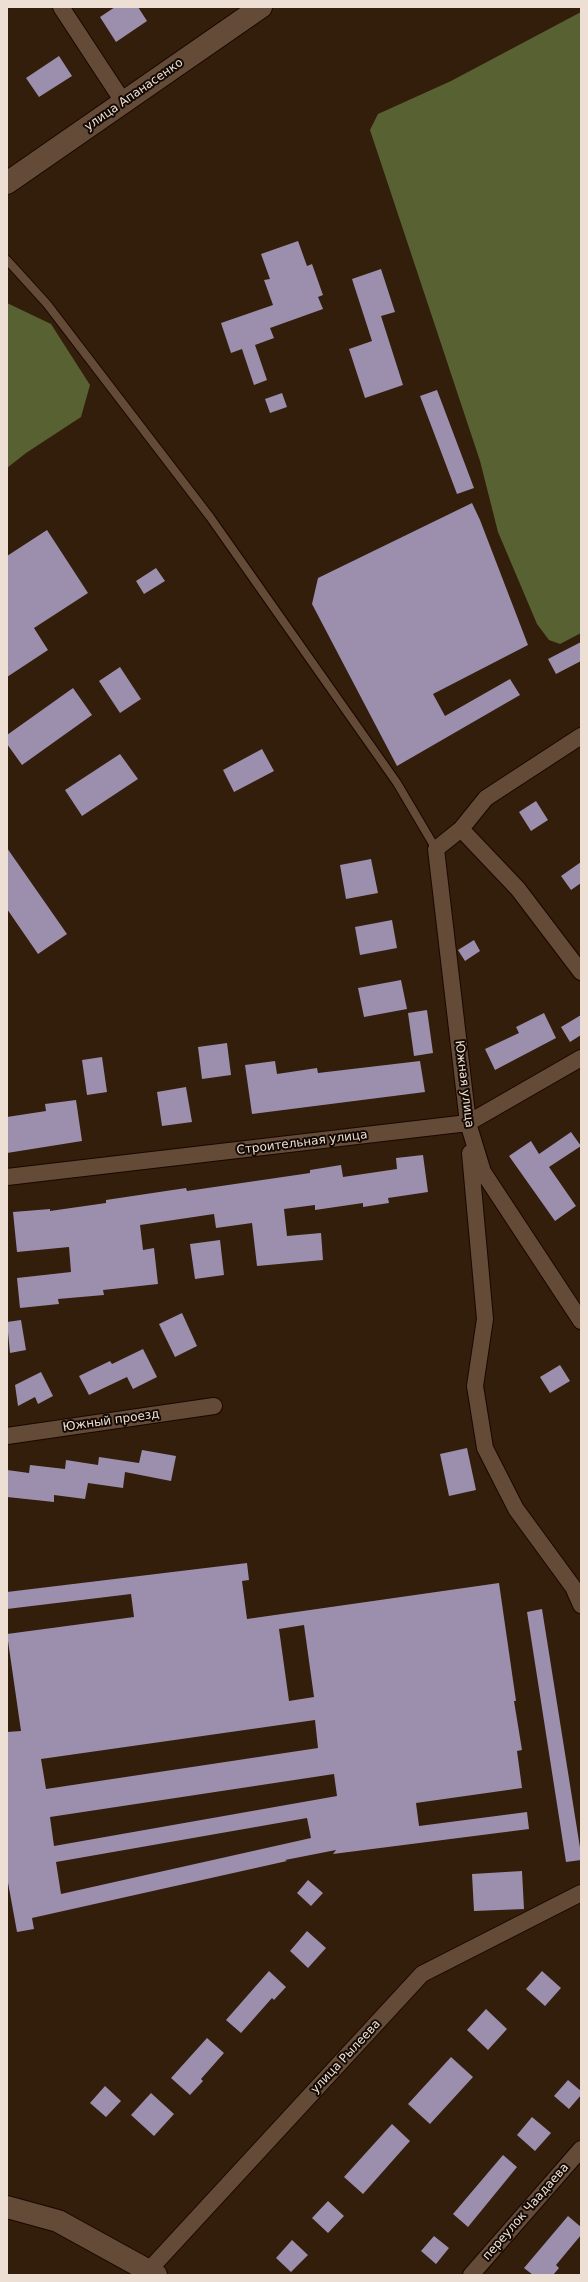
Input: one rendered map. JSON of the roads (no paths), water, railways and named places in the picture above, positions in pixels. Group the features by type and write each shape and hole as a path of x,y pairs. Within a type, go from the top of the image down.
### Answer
{"main road":[{"name":"улица Апанасенко","path":"7,183 261,7"},
{"path":"7,2208 58,2221 152,2272"}],"street":[{"path":"61,7 124,102"},
{"path":"436,849 461,829 486,798 581,736"},
{"path":"461,829 518,889 581,972"},
{"name":"Южная улица","path":"436,849 468,1124 483,1172 581,1321"},
{"name":"Строительная улица","path":"7,1177 468,1124 581,1058"},
{"path":"468,1124 485,1319 475,1386 485,1448 516,1509 572,1587 581,1605"},
{"name":"Южный проезд","path":"7,1436 214,1406"},
{"name":"улица Рылеева","path":"152,2272 422,1974 581,1893"},
{"name":"переулок Чаадаева","path":"471,2275 581,2149"}],"lane":[{"path":"7,260 47,304 210,516 397,783 436,849"}]}
